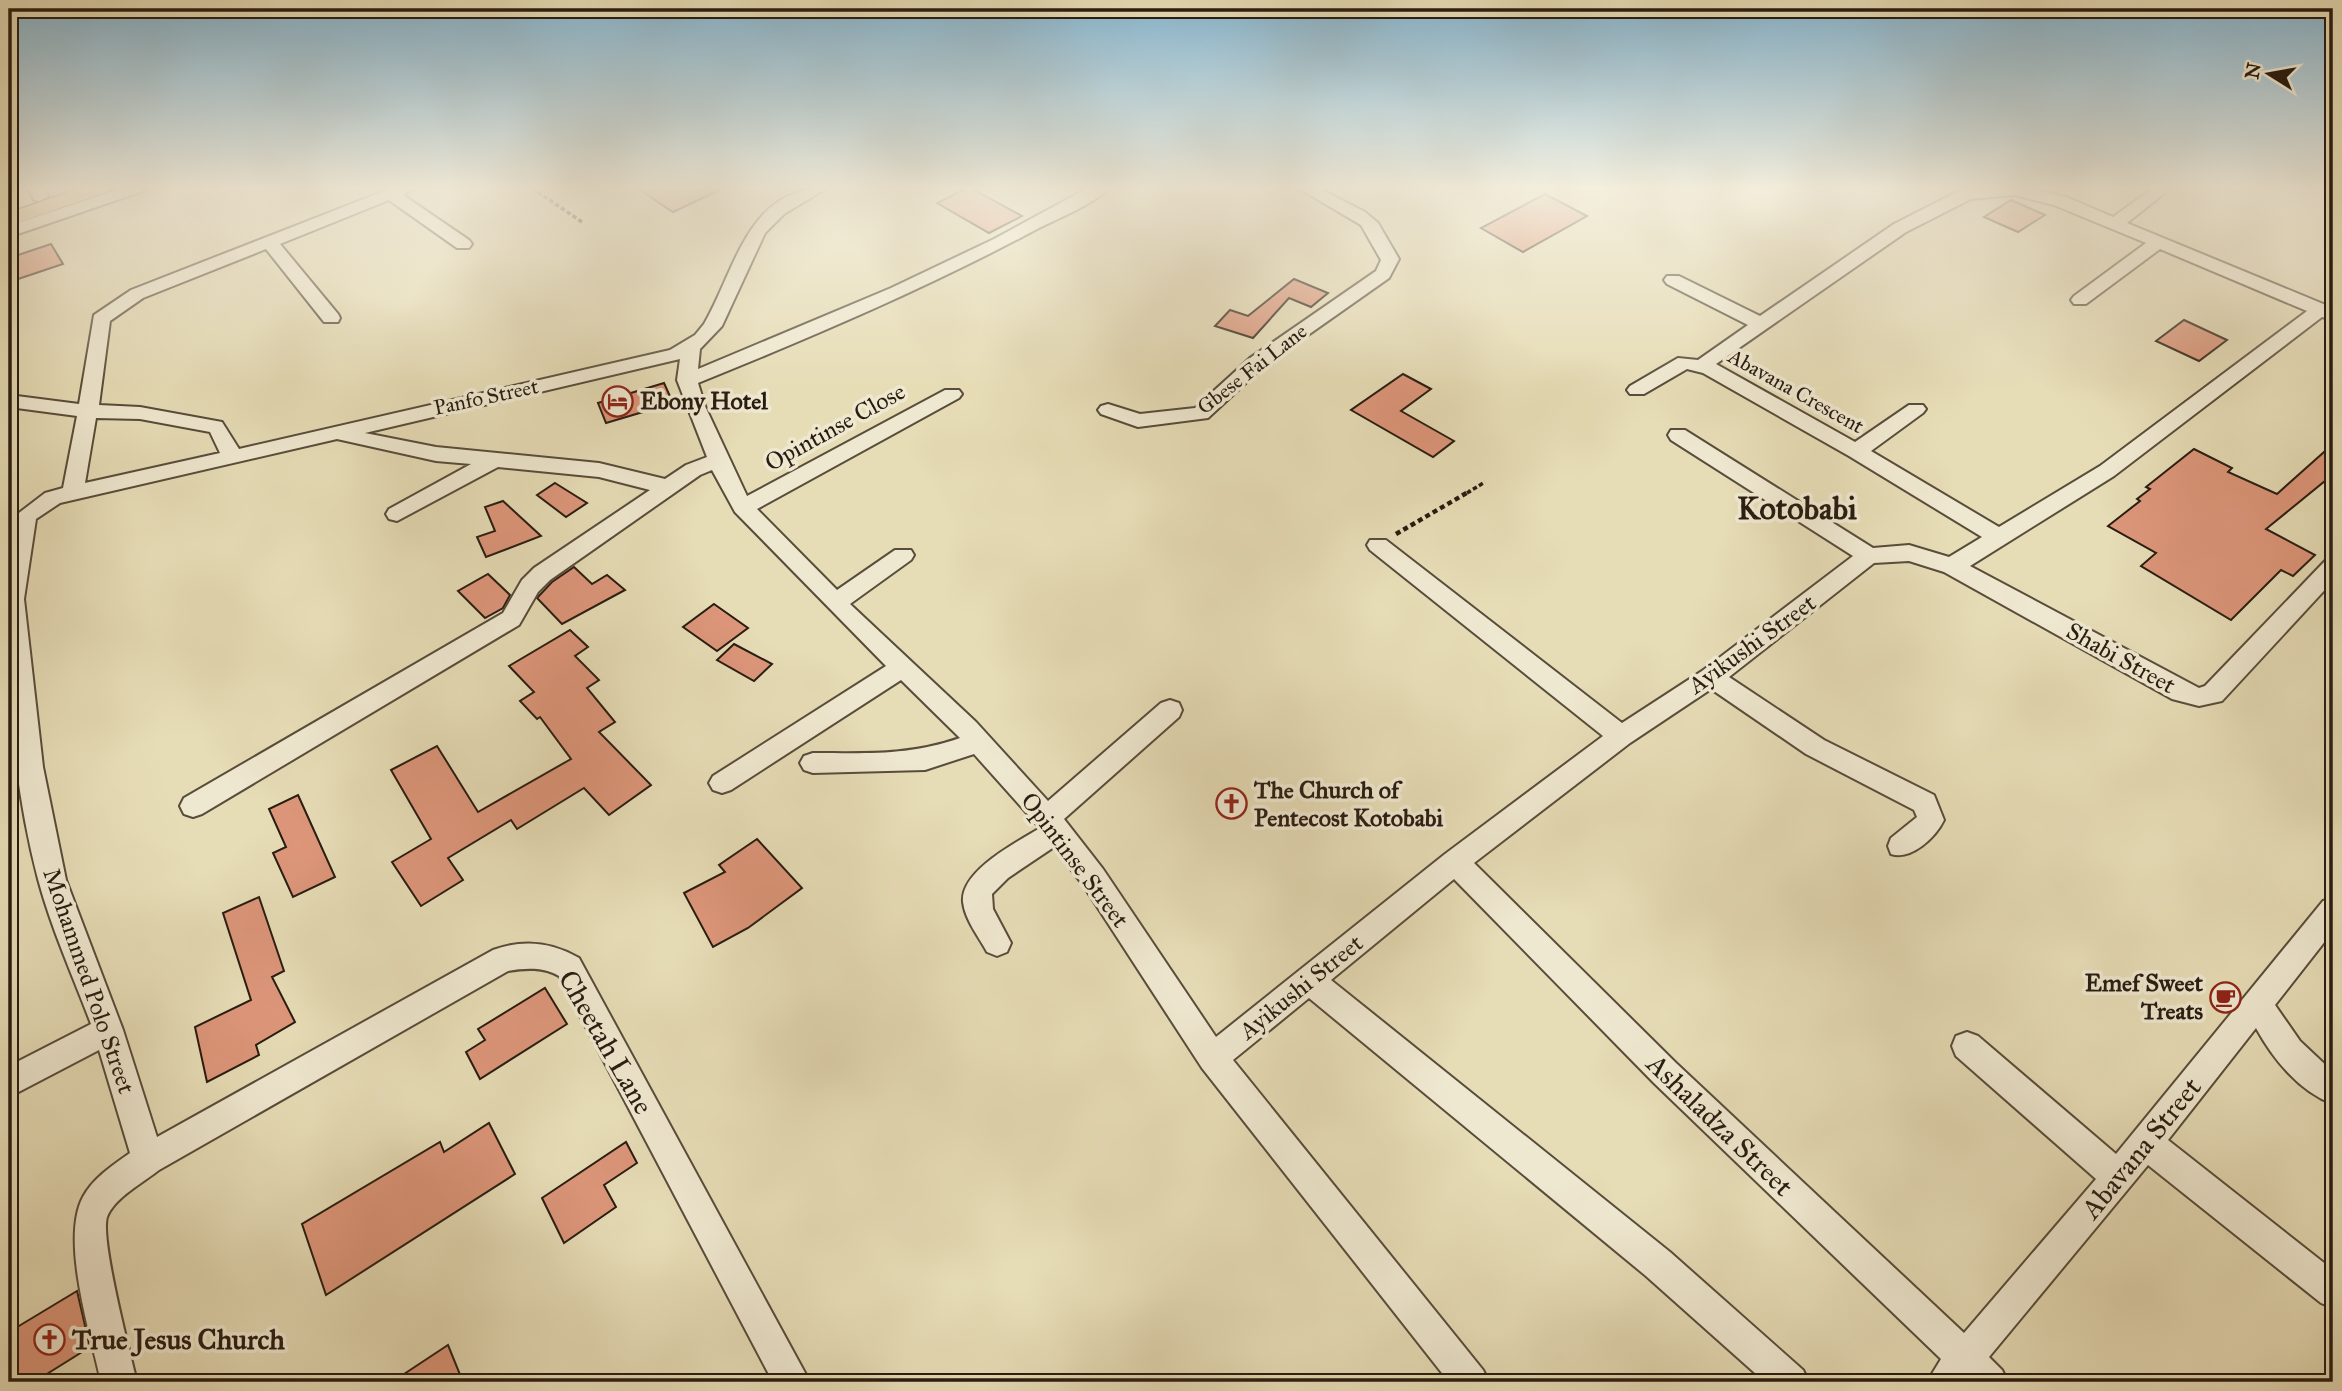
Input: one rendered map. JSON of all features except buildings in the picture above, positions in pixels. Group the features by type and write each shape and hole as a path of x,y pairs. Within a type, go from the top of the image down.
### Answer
{"street":[{"path":"73,493 102,319 113,308 137,294 241,253"},
{"path":"278,253 331,318"},
{"path":"691,349 725,305 746,253"},
{"path":"687,380 807,332 980,253"},
{"name":"Gbese Fai Lane","path":"1108,410 1138,421 1200,414 1257,362 1366,283 1383,274 1390,260 1383,253"},
{"name":"Abavana Crescent","path":"1863,253 1706,362 1710,369 1856,451 2000,538"},
{"path":"2080,300 2144,253"},
{"name":"Abavana Crescent","path":"2185,253 2327,313"},
{"path":"1673,281 1759,323"},
{"path":"1678,435 1869,556 1909,553 1952,565 2107,471 2327,313"},
{"name":"Opintinse Street","path":"691,349 687,380 718,460 743,507 835,603 978,742 1052,824 1093,877 1213,1058 1465,1380"},
{"name":"Panfo Street","path":"73,493 340,434 407,414 653,361 691,349"},
{"path":"1637,390 1685,362 1710,369"},
{"name":"Opintinse Close","path":"743,507 952,394"},
{"path":"9,401 88,411 140,413 215,427 219,429 233,458"},
{"path":"1856,451 1916,409"},
{"path":"340,434 436,454 599,470 668,487"},
{"path":"193,806 341,722 511,619 530,586 542,574 694,470 718,460"},
{"path":"397,514 493,461"},
{"name":"Mohammed Polo Street","path":"73,493 53,498 17,517 13,599 19,771 52,880 108,1030 148,1159"},
{"path":"1378,545 1621,736"},
{"path":"835,603 903,555"},
{"name":"Ayikushi Street","path":"1213,1058 1455,862 1621,736 1711,677 1869,556"},
{"name":"Shabi Street","path":"1952,565 2181,692 2199,697 2213,694 2333,567"},
{"path":"722,783 903,667"},
{"path":"1711,677 1815,747 1925,803 1931,820 1902,846"},
{"path":"997,943 979,911 977,895 985,880 1052,824 1170,710"},
{"path":"813,763 926,760 978,742"},
{"name":"Ashaladza Street","path":"1455,862 1955,1371 1990,1382"},
{"name":"Abavana Street","path":"1955,1371 2146,1143 2333,910"},
{"name":"Cheetah Lane","path":"119,1382 93,1250 91,1217 102,1199 148,1159 503,959 540,955 557,959 569,967 792,1382"},
{"path":"1309,980 1658,1264 1791,1382"},
{"path":"2259,1002 2269,1026 2320,1082 2333,1089"},
{"path":"9,1082 108,1030"},
{"path":"1967,1046 2118,1177"},
{"path":"2146,1143 2333,1291"}],"path":[{"path":"1378,545 1485,482"}],"place":[{"name":"Ebony Hotel","path":"617,401"},
{"name":"The Church of Pentecost Kotobabi","path":"1231,804"},
{"name":"Emef Sweet Treats","path":"2226,997"},
{"name":"True Jesus Church","path":"49,1339"}],"district":[{"name":"Kotobabi","path":"1797,508"}]}
